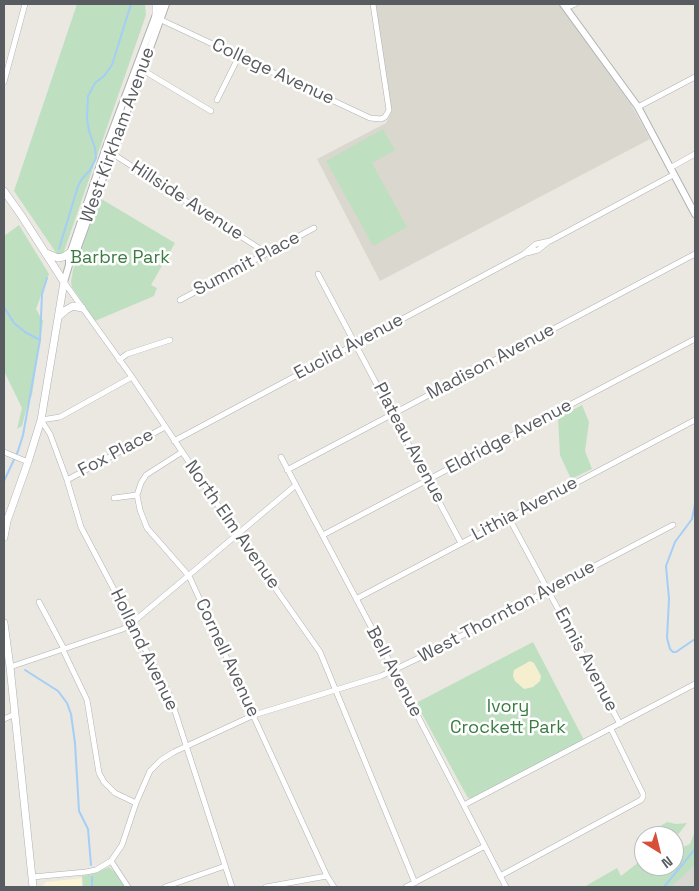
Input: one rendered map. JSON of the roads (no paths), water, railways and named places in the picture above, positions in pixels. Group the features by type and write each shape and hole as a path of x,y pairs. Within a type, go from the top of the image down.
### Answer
{"main road":[{"name":"North Elm Avenue","path":"4,191 64,282"},
{"path":"46,253 58,258 71,252"},
{"path":"4,537 7,521 41,420 64,282"},
{"path":"59,316 70,307 82,308"},
{"path":"4,623 33,887"}],"street":[{"path":"4,82 25,4"},
{"path":"155,4 158,18"},
{"name":"West Kirkham Avenue","path":"158,18 160,4"},
{"name":"West Kirkham Avenue","path":"64,282 71,252 138,68 158,18 166,4"},
{"name":"College Avenue","path":"158,18 370,118 381,119 385,117 389,110 373,4"},
{"path":"574,4 564,6 638,107 695,214"},
{"path":"217,100 239,56"},
{"path":"138,68 211,111"},
{"path":"638,107 695,77"},
{"name":"West Kirkham Avenue","path":"69,265 74,258 108,151"},
{"name":"Hillside Avenue","path":"108,151 268,254"},
{"name":"Euclid Avenue","path":"174,441 524,254 538,250 550,241 672,171 695,154"},
{"name":"Summit Place","path":"180,300 314,228"},
{"name":"Madison Avenue","path":"287,470 695,254"},
{"name":"Plateau Avenue","path":"318,274 461,543"},
{"name":"North Elm Avenue","path":"64,282 132,377 238,535 320,652 415,883"},
{"name":"Eldridge Avenue","path":"323,535 695,338"},
{"path":"119,360 127,354 170,340"},
{"path":"41,420 60,417 132,377"},
{"name":"Holland Avenue","path":"41,420 50,434 81,526 170,696 232,887"},
{"name":"Lithia Avenue","path":"356,599 695,420"},
{"name":"Fox Place","path":"67,480 165,427"},
{"path":"4,450 28,462"},
{"path":"114,498 137,494 146,475 182,452"},
{"name":"Bell Avenue","path":"281,457 506,887"},
{"path":"10,667 123,628 132,623 296,485"},
{"name":"Cornell Avenue","path":"137,494 140,510 147,528 189,576 327,876 334,887"},
{"name":"Ennis Avenue","path":"509,518 620,724"},
{"name":"West Thornton Avenue","path":"111,862 122,845 136,803 150,771 161,760 187,745 254,715 364,682 394,670 673,525"},
{"path":"39,602 64,649 86,700 99,773 110,789 122,798 136,803"},
{"path":"464,806 695,684"},
{"path":"4,719 15,714"},
{"name":"Ennis Avenue","path":"500,876 641,800 644,794 611,729"},
{"path":"406,887 485,846"},
{"path":"32,877 86,872 111,862 128,887"},
{"path":"165,887 225,866"},
{"path":"266,887 327,876"}],"waterway":[{"path":"59,249 78,186 96,158 87,119 88,96 95,83 104,76 112,65 131,4"},
{"path":"4,481 23,435 40,340 42,294 47,278"},
{"path":"4,307 14,323 25,332 40,340"},
{"path":"695,504 692,519 675,542 666,566 669,599 667,638 670,649 676,652 695,639"},
{"path":"25,670 58,691 67,703 71,714 75,743 79,811 88,829 91,865"},
{"path":"664,887 695,849"},
{"path":"92,877 92,887"}],"park label":[{"name":"Barbre Park","path":"120,258"},
{"name":"Ivory Crockett Park","path":"508,718"}]}
